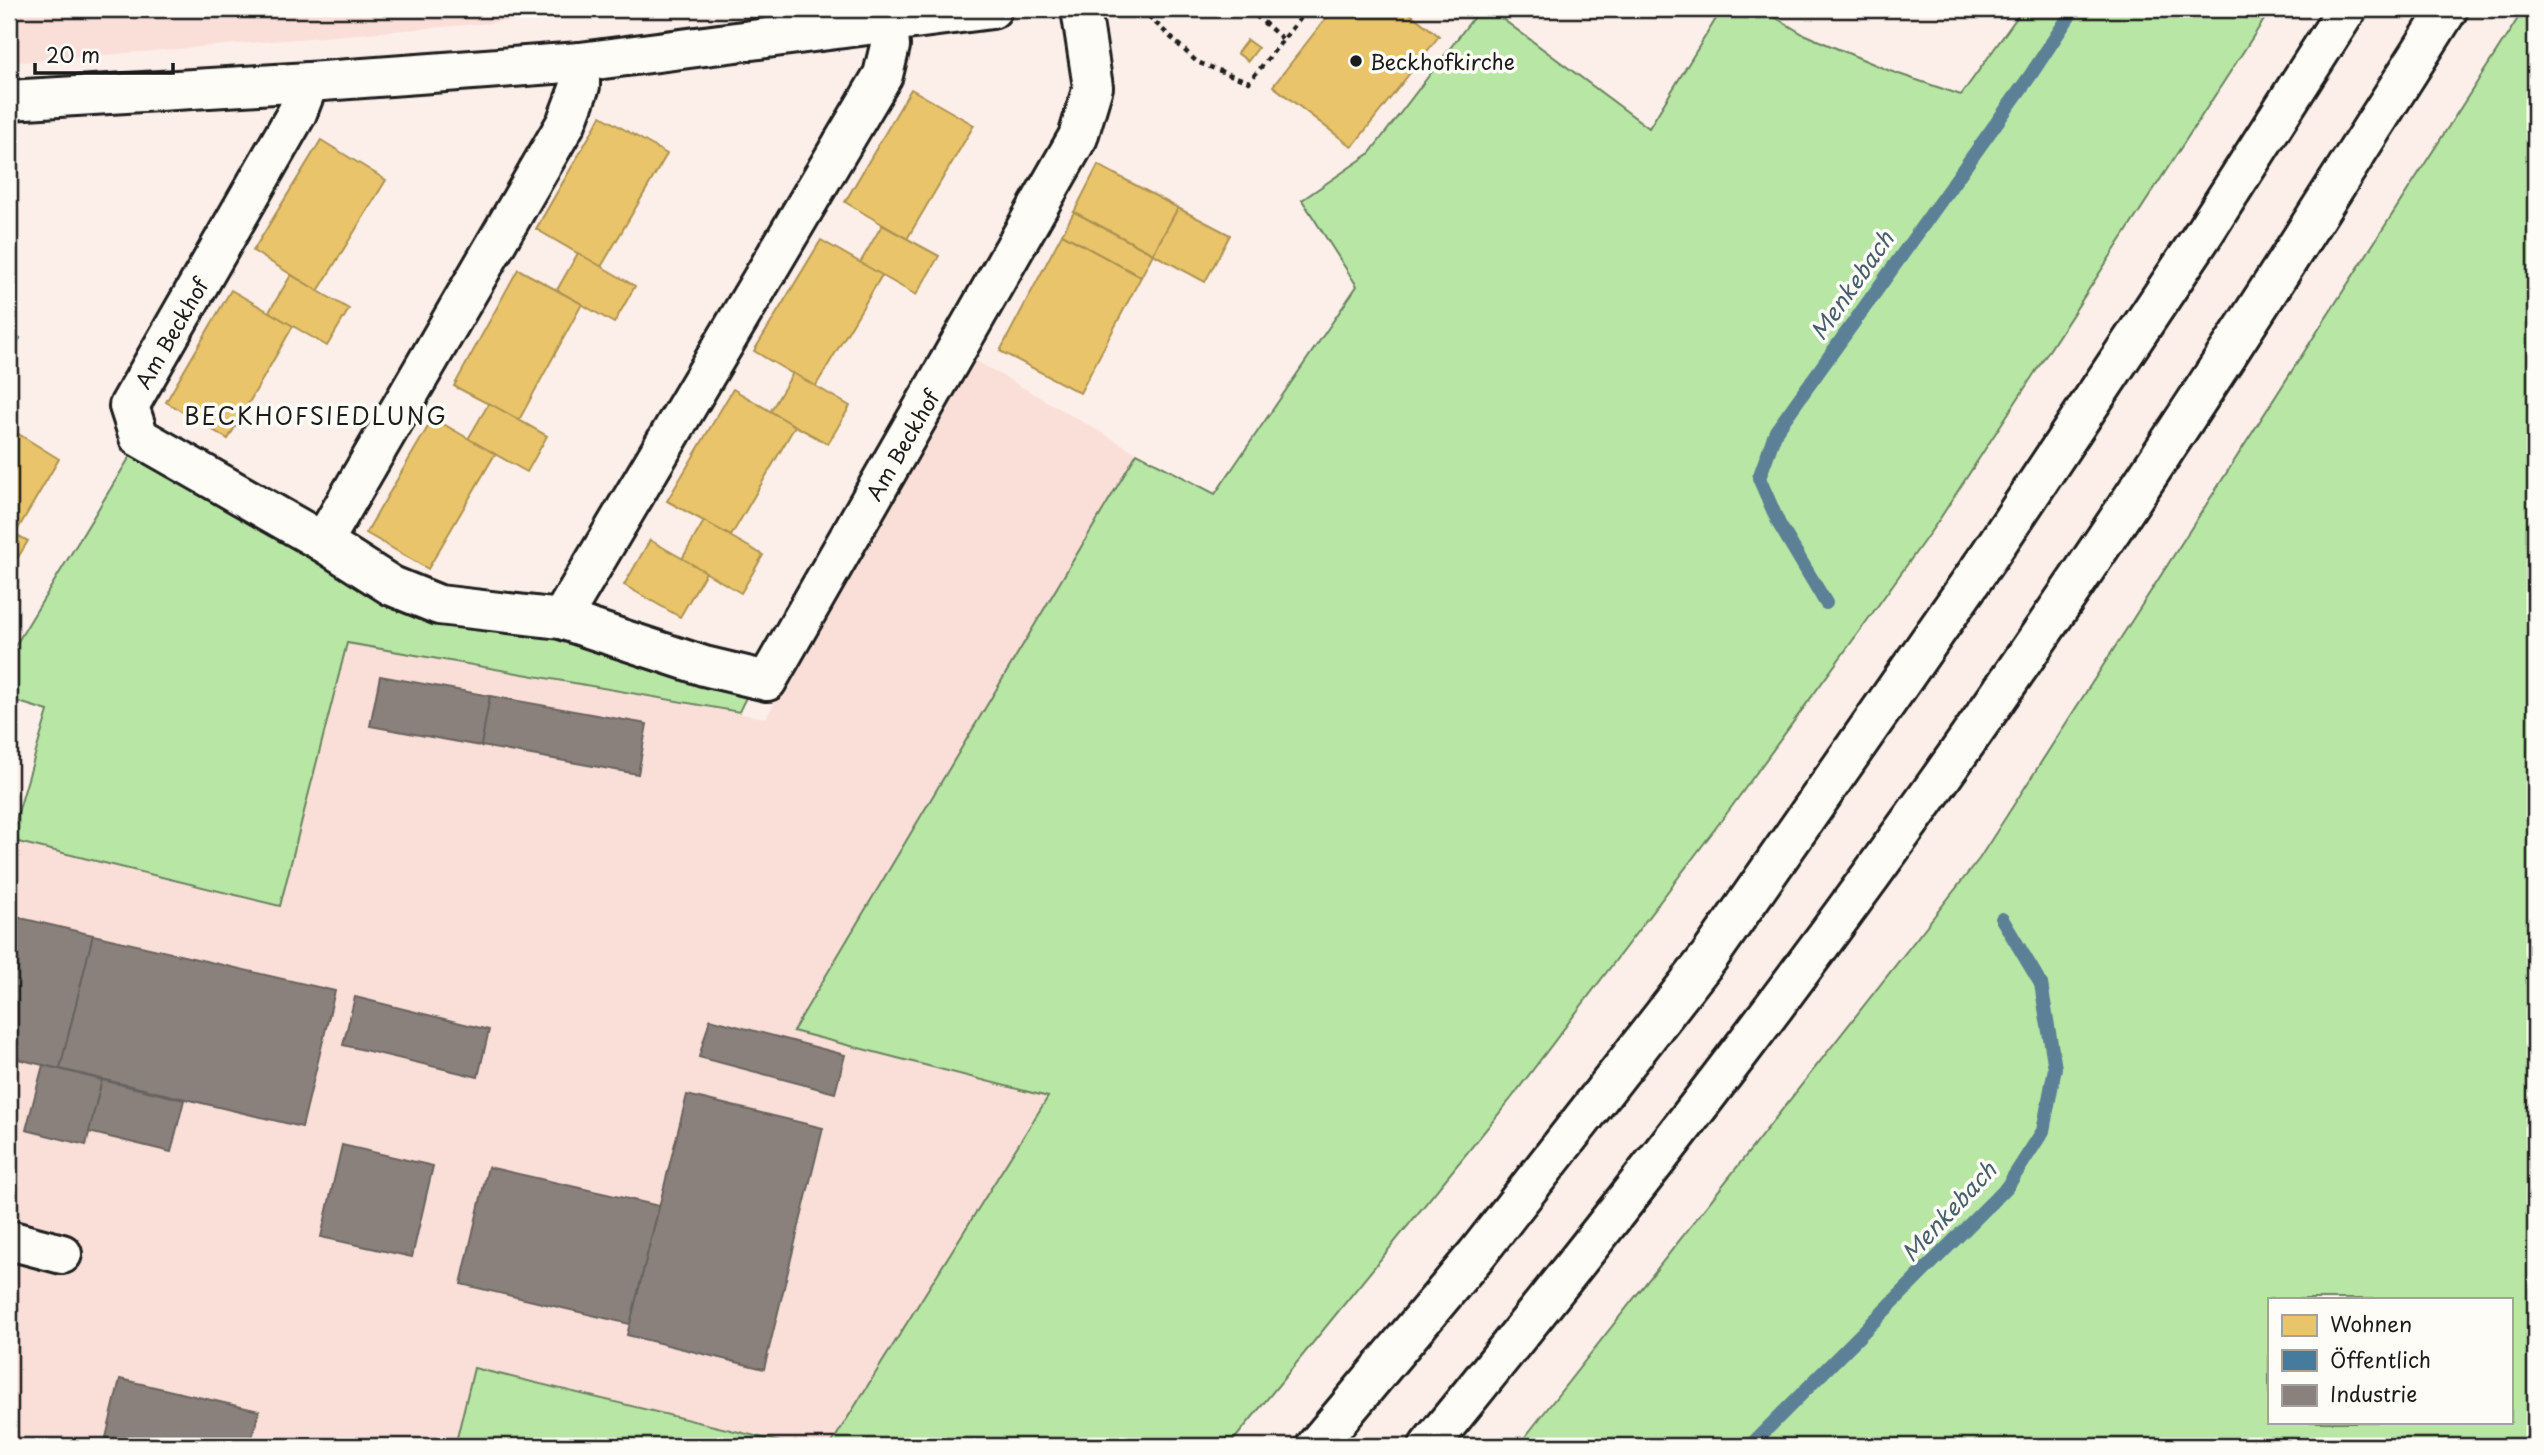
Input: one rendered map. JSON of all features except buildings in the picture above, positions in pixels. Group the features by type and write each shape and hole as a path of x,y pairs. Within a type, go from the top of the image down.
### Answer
{"main road":[{"path":"9,100 580,62 807,21 888,23 992,9"},
{"name":"Am Beckhof","path":"309,82 297,113 129,406 139,437 323,542 392,586 439,605 561,619 704,666 767,681 1078,137 1093,87 1081,9"},
{"path":"1316,1446 1477,1254 1709,957 1988,557 2202,236 2347,9"},
{"path":"1429,1446 1521,1334 1810,961 2000,693 2285,266 2448,9"},
{"path":"561,619 883,75 890,46 888,23"},
{"path":"323,542 566,123 580,86 580,62"},
{"path":"9,1240 62,1254"}],"path":[{"path":"1141,9 1197,62 1249,82 1308,9"},
{"path":"1248,9 1284,40"}],"shaded area":[{"path":"9,9 659,9 9,63"},
{"path":"975,360 1137,453 794,1030 1049,1097 830,1446 797,1446 475,1368 455,1446 9,1446 9,840 280,906 346,643 766,718"}],"green space":[{"path":"1480,9 1489,9 1649,128 1722,9 1761,9 1803,34 1890,71 1961,95 2023,9 2271,9 1939,520 1869,618 1730,809 1510,1100 1229,1446 830,1446 1048,1097 793,1031 1137,453 1215,494 1357,286 1302,200 1369,154"},
{"path":"2524,9 2535,9 2535,1446 1518,1446 1979,859"},
{"path":"134,450 517,622 748,693 739,712 347,643 280,906 10,840 48,711 9,699 9,656"},
{"path":"474,1368 797,1446 455,1446"}],"waterway":[{"name":"Menkebach","path":"1826,603 1779,524 1759,478 1776,431 2030,76 2074,9"},
{"name":"Menkebach","path":"1750,1446 2007,1187 2043,1131 2055,1068 2041,984 2002,919"}],"place":[{"name":"Beckhofkirche","path":"1356,61"}],"district":[{"name":"BECKHOFSIEDLUNG","path":"316,415"}]}
